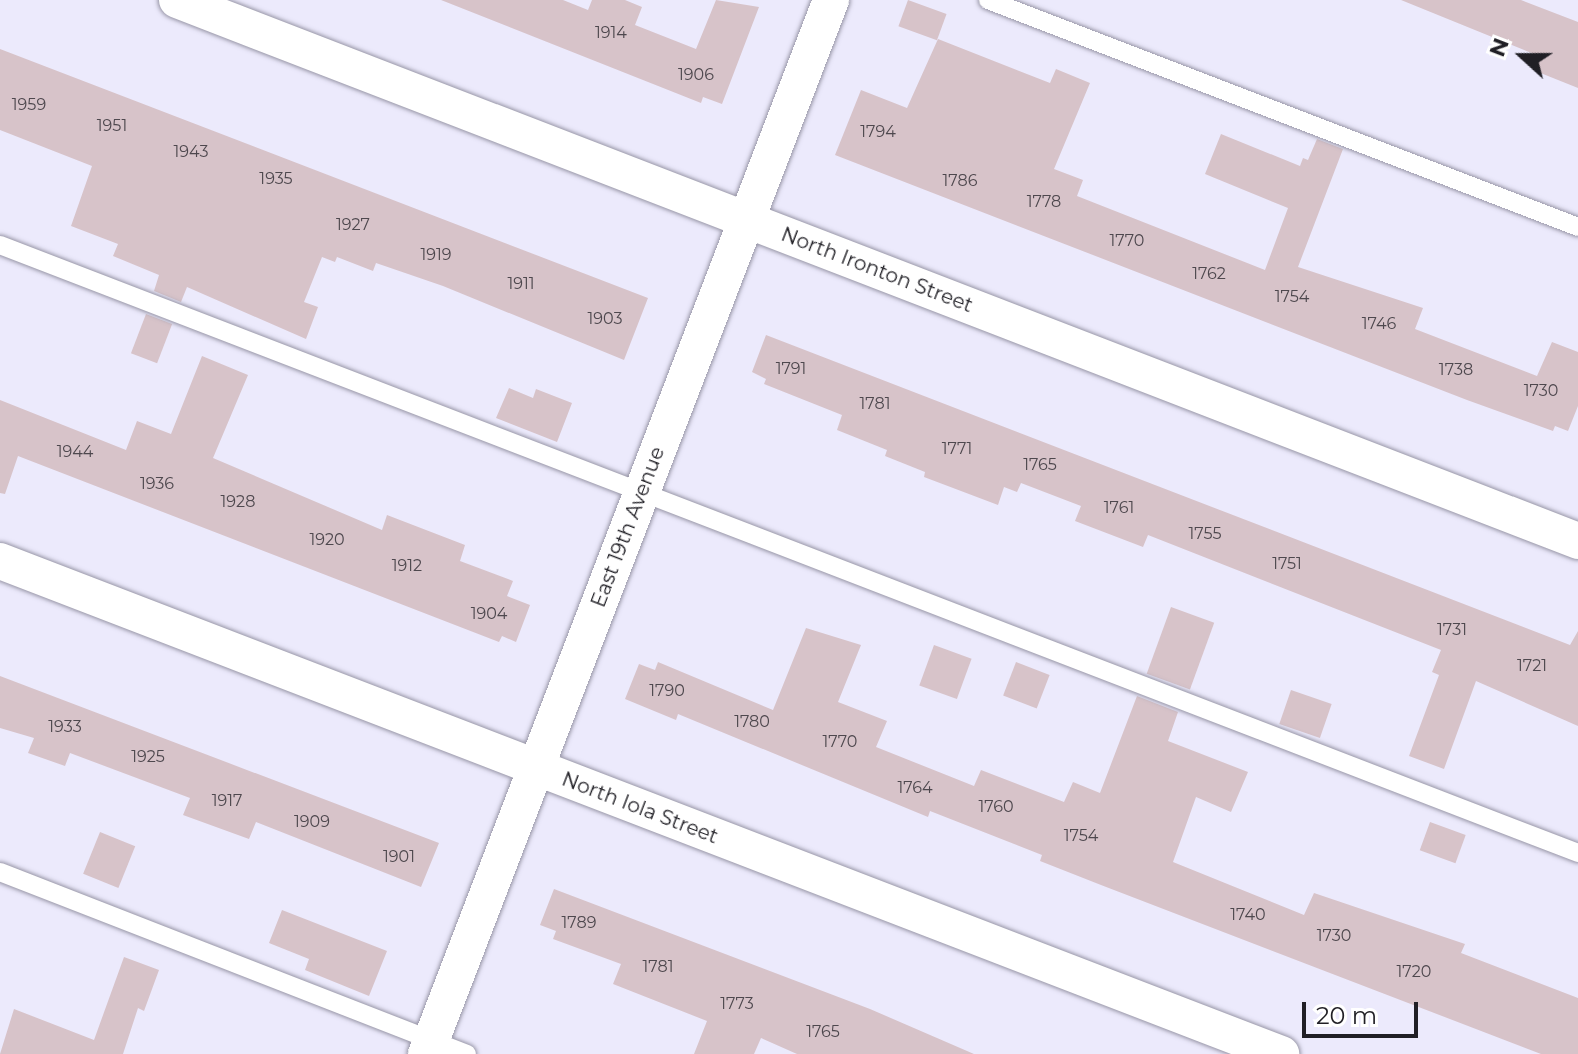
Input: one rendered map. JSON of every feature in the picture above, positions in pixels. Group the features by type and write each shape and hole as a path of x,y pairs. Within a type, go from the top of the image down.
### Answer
{"street":[{"name":"North Ironton Street","path":"177,0 1578,541"},
{"name":"East 19th Avenue","path":"429,1047 831,0"},
{"name":"North Iola Street","path":"0,561 1281,1054"}],"lane":[{"path":"988,0 1578,227"},
{"path":"0,245 1578,853"},
{"path":"0,872 429,1047 467,1054"}],"building":[{"path":"441,0 563,0 588,10 592,0 625,0 642,7 635,25 696,49 716,0 759,7 722,104 703,97 701,103"},
{"path":"908,0 947,14 937,40 898,26"},
{"path":"1401,0 1521,0 1578,22 1578,88 1533,70 1539,56"},
{"path":"938,39 1050,83 1056,69 1090,83 1054,169 1083,180 1077,196 1265,270 1288,208 1205,174 1221,134 1300,166 1303,158 1308,160 1317,139 1343,149 1298,267 1423,308 1415,329 1537,376 1552,342 1578,352 1578,406 1568,431 1555,426 1553,431 1467,400 835,155 861,90 907,108"},
{"path":"0,49 648,298 624,360 443,286 376,263 373,271 337,257 335,262 322,257 304,302 318,307 306,339 187,287 181,302 154,291 159,275 113,256 118,244 71,226 92,166 0,130"},
{"path":"146,314 172,324 157,363 131,353"},
{"path":"766,335 1570,645 1578,631 1578,726 1476,681 1444,769 1409,756 1439,675 1432,672 1441,650 1148,535 1143,547 1075,521 1081,506 1021,483 1017,492 1004,487 998,505 924,477 925,472 885,456 887,450 837,430 842,415 764,384 766,379 752,372"},
{"path":"202,356 248,375 213,458 382,530 387,515 465,545 460,561 513,581 507,596 530,605 516,642 502,636 499,642 18,456 5,494 0,493 0,400 126,450 137,421 171,434"},
{"path":"509,388 533,398 536,389 572,403 557,442 496,418"},
{"path":"1171,607 1214,623 1190,689 1147,674"},
{"path":"806,628 861,645 838,702 887,721 876,747 974,786 981,770 1064,802 1073,782 1100,793 1137,696 1178,712 1168,741 1248,772 1231,812 1196,797 1173,862 1304,915 1314,893 1465,944 1461,953 1578,998 1578,1054 1541,1054 1040,861 1042,855 930,811 928,817 678,714 676,720 625,699 639,664 655,670 658,662 773,710"},
{"path":"934,645 972,659 957,699 919,685"},
{"path":"1016,662 1050,675 1037,709 1003,696"},
{"path":"0,676 439,843 421,887 256,822 249,839 183,815 190,798 70,753 65,766 28,753 34,738 0,728"},
{"path":"1291,690 1332,704 1320,738 1279,724"},
{"path":"1430,822 1466,835 1455,863 1420,850"},
{"path":"100,832 135,846 118,888 83,874"},
{"path":"554,889 870,1009 974,1054 797,1054 761,1038 754,1054 694,1054 707,1021 613,984 621,964 553,939 556,931 540,925"},
{"path":"282,910 387,951 369,996 305,970 309,959 269,943"},
{"path":"124,957 159,970 144,1011 138,1008 123,1054 0,1054 14,1009 94,1040"}]}
